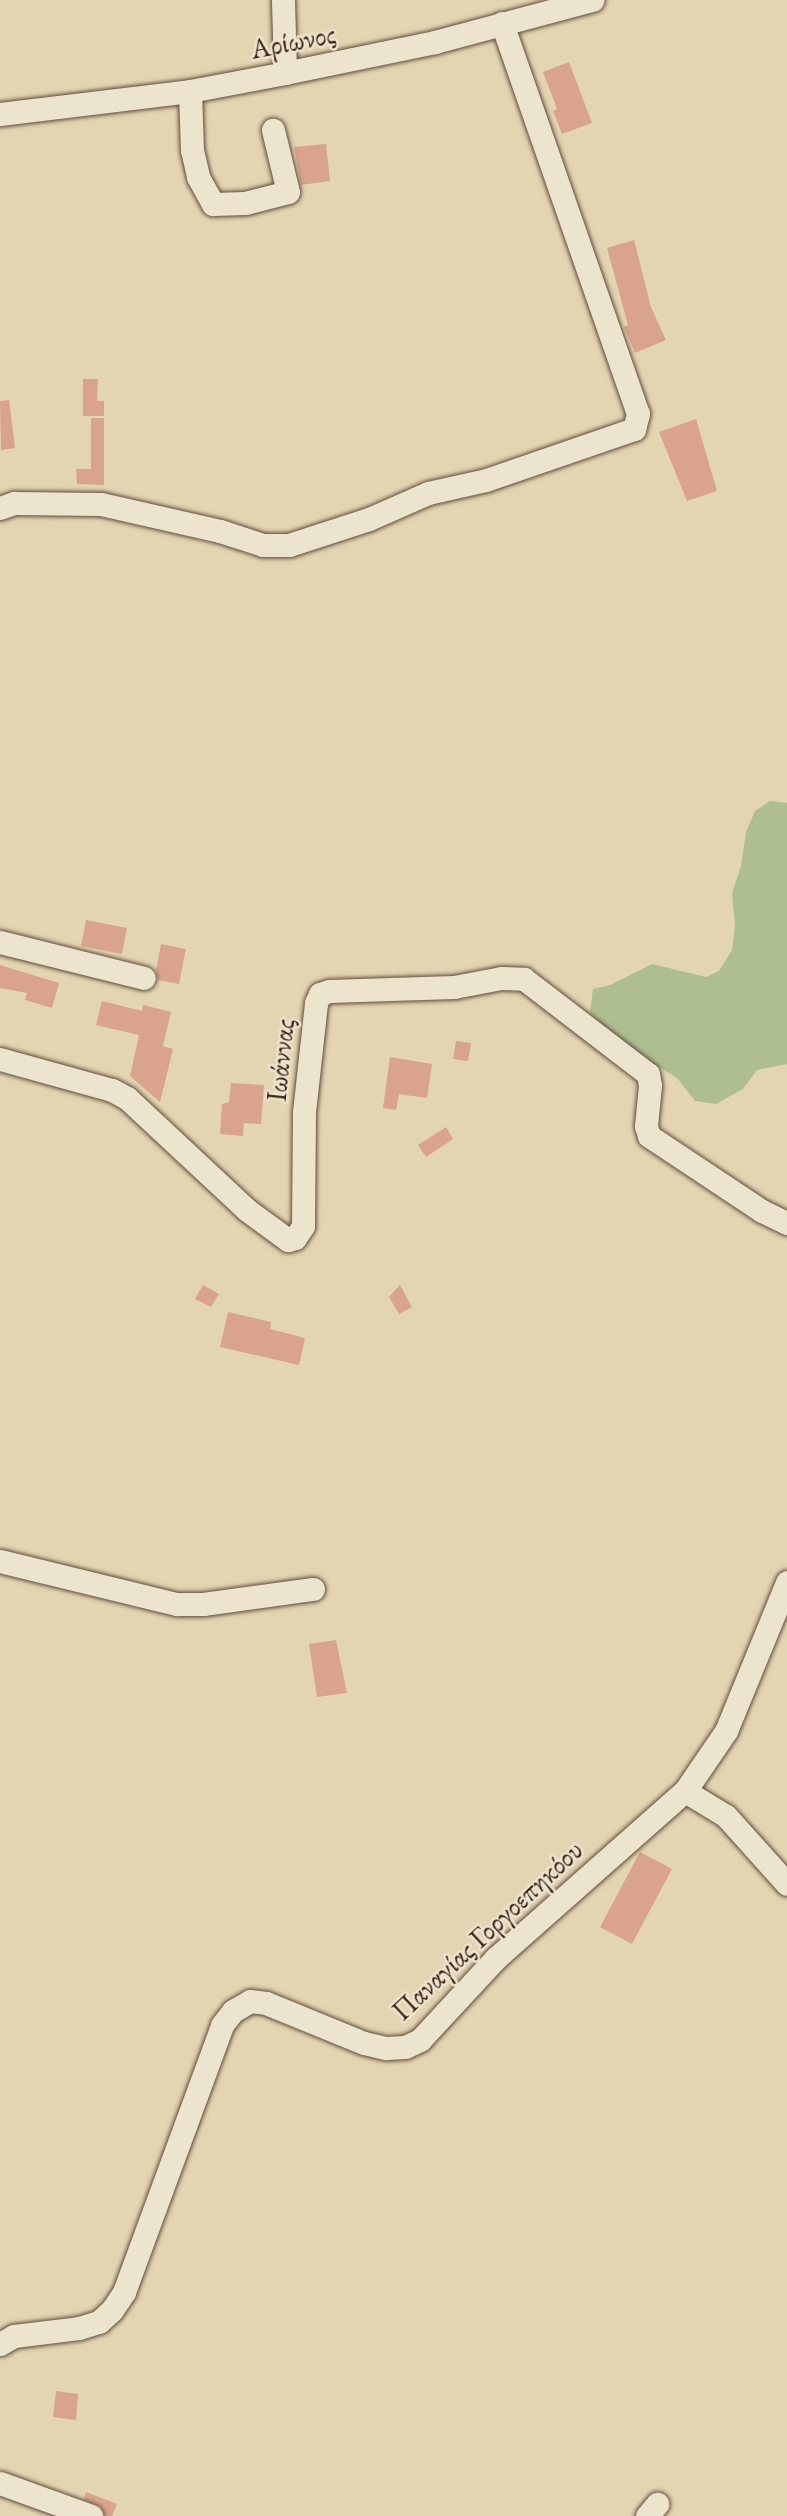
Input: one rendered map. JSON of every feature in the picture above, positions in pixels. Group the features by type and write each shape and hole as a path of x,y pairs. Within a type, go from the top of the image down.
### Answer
{"street":[{"path":"283,0 285,73"},
{"name":"Αρίωνος","path":"0,114 190,91 285,73 416,46 592,0"},
{"path":"0,508 14,503 101,504 220,531 263,545 289,545 369,519 428,493 486,480 634,429 638,414 502,23"},
{"path":"190,91 192,150 198,177 213,204 246,203 288,192 273,130"},
{"path":"0,942 144,978"},
{"name":"Ιωάννας","path":"0,1059 112,1090 127,1098 247,1210 288,1240 301,1234 303,1226 304,1112 316,1003 320,994 329,991 454,987 501,978 524,979 648,1074 650,1085 646,1126 649,1136 762,1211 787,1223"},
{"path":"0,1561 177,1604 203,1604 313,1589"},
{"name":"Παναγίας Γοργοεπηκόου","path":"0,2344 13,2336 79,2328 99,2322 112,2310 124,2292 222,2025 233,2011 250,2001 266,2003 364,2043 386,2048 405,2047 420,2040 496,1958 685,1791 726,1731 787,1581"},
{"path":"685,1791 726,1816 787,1884"},
{"path":"0,2483 91,2516"}],"green space":[{"path":"770,801 787,803 787,1064 757,1070 743,1089 716,1104 695,1101 677,1078 611,1037 590,1012 593,989 610,985 652,964 706,977 719,971 732,950 735,925 732,893 741,866 746,832 755,811"}],"building":[{"path":"569,62 592,123 562,134 553,111 557,109 543,72"},
{"path":"326,144 330,181 301,185 294,147"},
{"path":"634,240 651,307 666,340 635,353 624,327 628,325 607,248"},
{"path":"83,379 98,379 97,401 104,401 104,416 83,416"},
{"path":"9,400 15,448 1,450 0,401"},
{"path":"91,418 104,418 104,485 77,484 76,469 91,469"},
{"path":"696,419 717,491 687,501 659,432"},
{"path":"86,920 127,928 122,954 81,946"},
{"path":"161,944 186,949 179,984 158,980 156,971"},
{"path":"0,965 59,983 52,1008 25,1000 27,993 0,988"},
{"path":"102,1001 142,1011 143,1005 171,1012 163,1046 173,1049 160,1102 130,1076 139,1035 96,1025"},
{"path":"456,1041 471,1043 468,1061 453,1059"},
{"path":"390,1057 432,1064 427,1098 399,1094 396,1110 383,1108"},
{"path":"231,1083 264,1085 261,1124 244,1123 243,1136 220,1134 222,1104 229,1102"},
{"path":"446,1127 453,1139 426,1157 418,1145"},
{"path":"203,1285 219,1294 211,1307 195,1299"},
{"path":"400,1285 412,1307 399,1314 389,1297"},
{"path":"228,1312 271,1322 270,1329 305,1338 299,1365 220,1347"},
{"path":"336,1640 347,1693 317,1697 309,1644"},
{"path":"640,1852 672,1869 632,1944 600,1927"},
{"path":"56,2391 78,2394 76,2420 53,2417"},
{"path":"86,2492 117,2504 112,2516 105,2516 101,2507 84,2499"}]}
